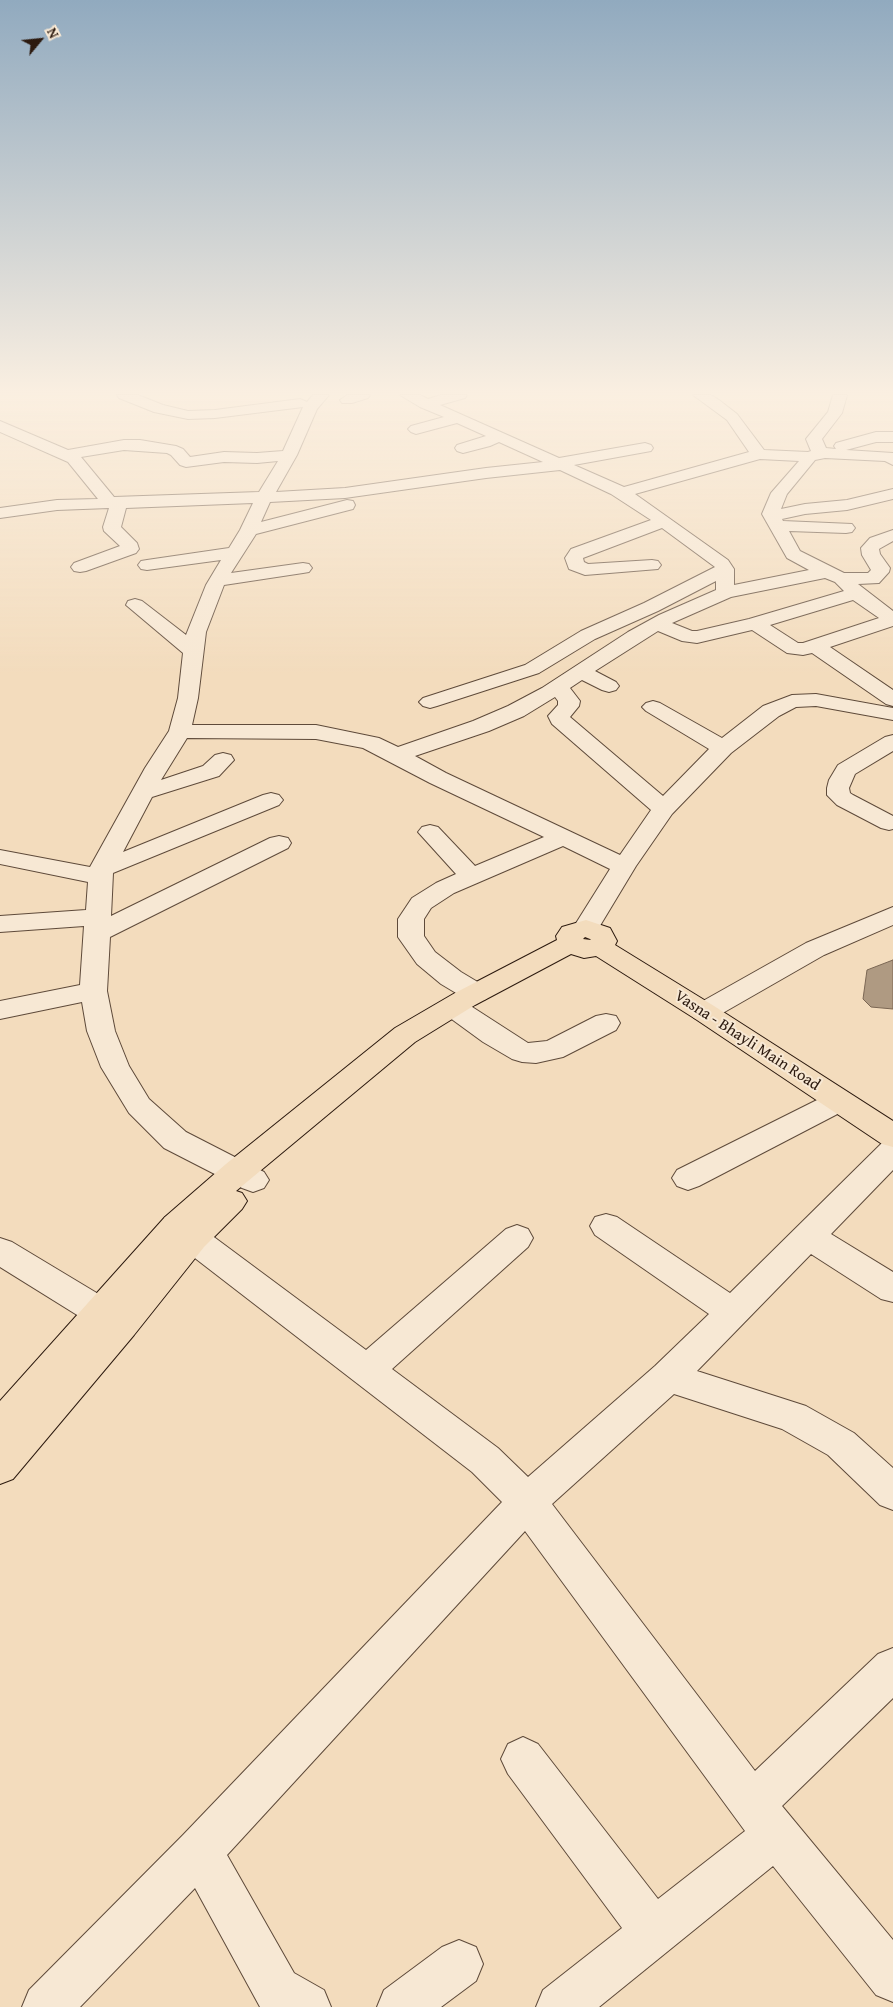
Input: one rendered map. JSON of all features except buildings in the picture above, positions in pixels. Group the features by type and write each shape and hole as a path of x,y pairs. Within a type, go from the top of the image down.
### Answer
{"main road":[{"path":"0,1467 112,1319 184,1232 245,1176 422,1043 466,1000 586,940"},
{"name":"Vasna - Bhayli Main Road","path":"586,940 704,1012 893,1136"},
{"path":"0,1427 112,1319"}],"street":[{"path":"80,567 130,549 131,546 113,531 114,502 102,489"},
{"path":"245,1176 175,1140 139,1106 115,1067 101,1031 93,991 100,873 184,716 196,632 217,580 249,530 270,489"},
{"path":"0,513 57,505 265,498 380,489"},
{"path":"612,489 641,506 722,564 726,569 725,593"},
{"path":"621,493 637,489"},
{"path":"783,489 779,493 771,514 793,554 834,575 893,620"},
{"path":"249,530 353,503 356,500 357,492"},
{"path":"776,521 805,509 847,506 893,494"},
{"path":"652,565 585,570 576,565 574,558 577,553 660,519"},
{"path":"776,521 846,528"},
{"path":"397,754 481,726 516,711 657,624 725,593 834,575 884,574 871,555 870,548 876,542 893,535"},
{"path":"148,565 233,554"},
{"path":"217,580 303,568"},
{"path":"430,702 532,669 588,635 651,607 726,569"},
{"path":"657,624 689,637 697,637 755,623 856,592"},
{"path":"135,605 192,650"},
{"path":"755,623 794,648 803,649 893,620"},
{"path":"815,646 893,700"},
{"path":"580,671 609,686"},
{"path":"558,686 569,701 568,706 559,716 560,719 664,809"},
{"path":"586,940 624,866 664,809 723,748 771,711 792,701 823,701 893,714"},
{"path":"653,707 723,748"},
{"path":"184,716 253,731 316,732 371,743 397,754 438,778 624,866"},
{"path":"889,823 845,800 839,795 838,788 846,770 893,742"},
{"path":"142,793 211,771 223,760"},
{"path":"2,857 100,873 271,800"},
{"path":"430,832 472,877"},
{"path":"564,837 445,888 421,903 411,919 411,937 426,958 451,978 493,1035 522,1052 536,1053 553,1050 606,1023"},
{"path":"0,924 96,925 278,843"},
{"path":"704,1012 815,949 893,915"},
{"path":"0,1010 93,991"},
{"path":"688,1178 839,1101"},
{"path":"46,2007 199,1852 527,1502 668,1377 893,1151"},
{"path":"606,1226 732,1312"},
{"path":"184,1232 485,1460 527,1502 764,1819 893,1978"},
{"path":"809,1236 893,1289"},
{"path":"367,1370 517,1238"},
{"path":"0,1251 112,1319"},
{"path":"668,1377 793,1417 840,1444 893,1493"},
{"path":"560,2007 654,1932 764,1819 893,1668"},
{"path":"523,1760 654,1932"},
{"path":"199,1852 277,1990 307,2007"},
{"path":"401,2007 459,1964"}],"shaded area":[{"path":"893,960 893,1009 871,1007 863,999 867,970"}]}
